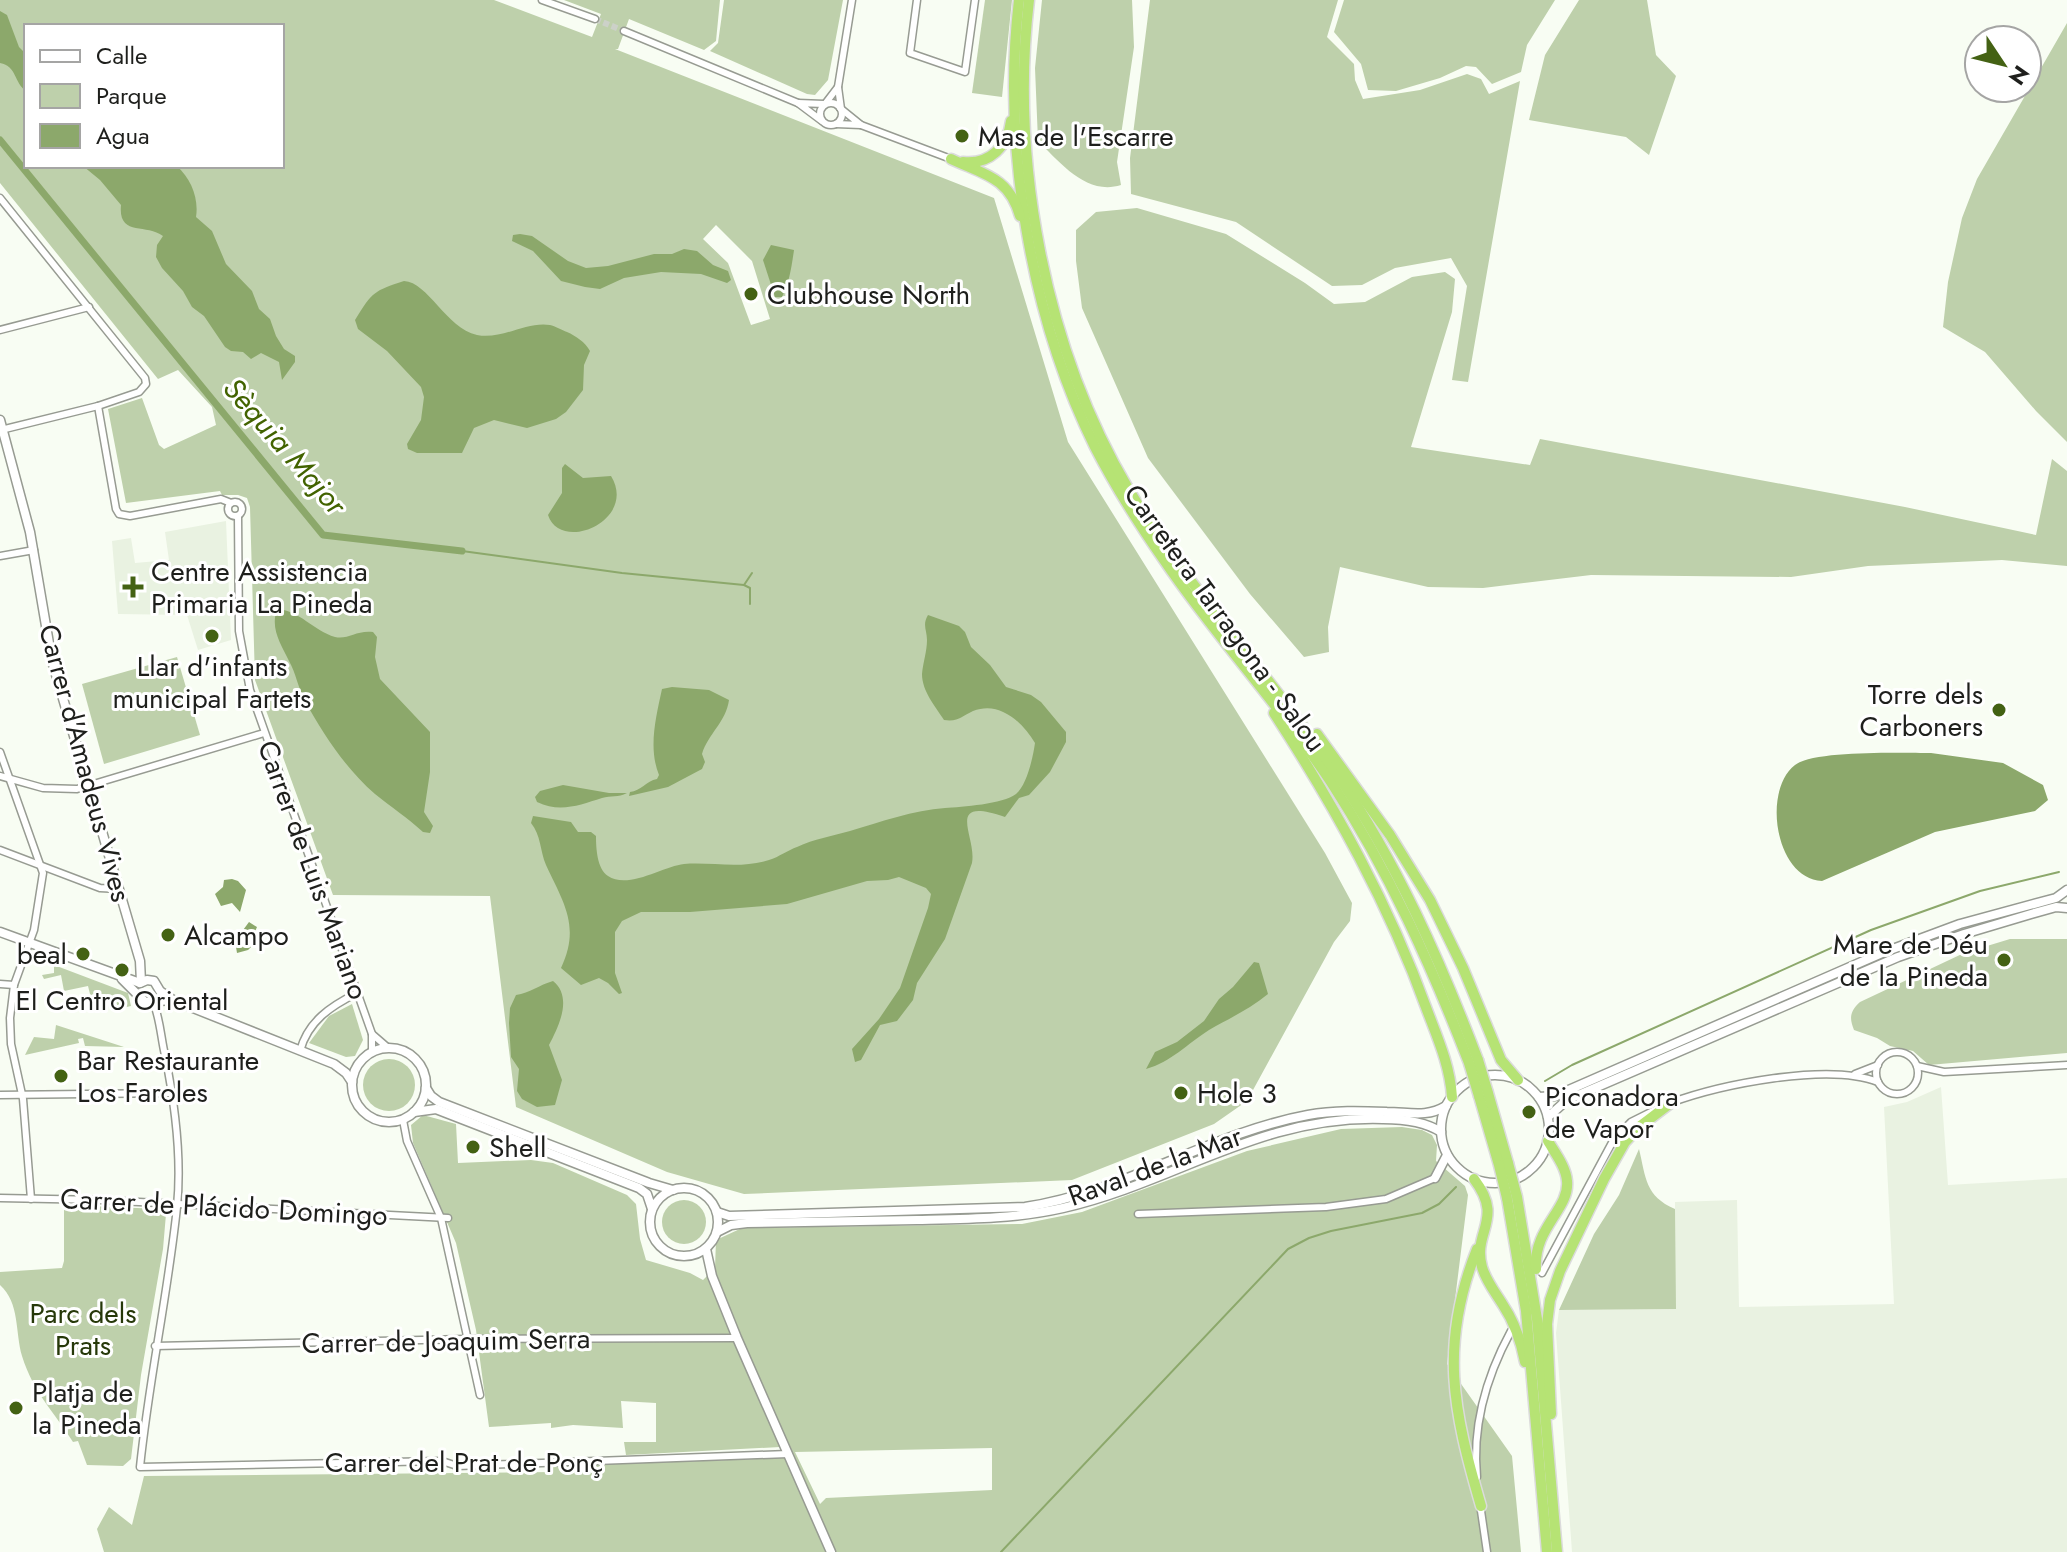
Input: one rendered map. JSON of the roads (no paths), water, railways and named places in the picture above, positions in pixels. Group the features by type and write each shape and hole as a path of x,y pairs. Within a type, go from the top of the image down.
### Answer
{"highway":[{"name":"Carretera Tarragona - Salou","path":"1019,0 1015,87 1019,171 1047,322 1094,445 1121,495 1165,563 1279,709 1371,846 1406,912 1473,1062"},
{"name":"Carretera Tarragona - Salou","path":"1029,0 1026,143 1036,224 1057,320 1074,371 1103,441 1129,490 1173,556 1338,775 1379,841 1447,978 1484,1094 1512,1198 1547,1485"},
{"path":"951,159 977,162 989,158 1004,145 1010,133 1015,87"},
{"path":"951,159 990,176 1010,191 1017,204 1029,262 1038,279"},
{"path":"1224,622 1290,698 1390,835 1437,914 1501,1060 1518,1080"},
{"path":"1221,635 1316,778 1366,868 1412,967 1450,1070 1449,1102"},
{"path":"1547,1552 1551,1414 1547,1324 1550,1300 1560,1271 1625,1142 1672,1102"},
{"path":"1548,1141 1567,1181 1563,1201 1543,1232 1535,1257 1551,1414"},
{"path":"1474,1179 1488,1205 1488,1221 1481,1249 1482,1265 1522,1343 1557,1552"},
{"path":"1481,1506 1458,1420 1453,1360 1463,1292 1488,1221"}],"street":[{"path":"542,0 595,19"},
{"path":"836,124 840,109 838,87 852,0"},
{"path":"917,0 910,53 965,72 975,0"},
{"path":"624,31 798,103 829,125 861,125"},
{"path":"823,121 820,111 838,87"},
{"path":"798,103 826,104 840,109 861,125 951,159"},
{"path":"0,198 145,378 144,389 98,406 1,427"},
{"path":"0,330 89,307"},
{"name":"Carrer de Luis Mariano","path":"98,406 116,509 121,515 130,516 221,499 231,503 229,513 238,516 240,639 247,680 372,1034 372,1052"},
{"name":"Carrer d'Amadeus Vives","path":"1,427 22,494 50,652 144,982 157,984 170,1000"},
{"path":"0,556 34,550"},
{"path":"0,776 52,789 74,789 264,733"},
{"path":"0,752 41,865 43,880 30,944 14,985 10,1035 22,1095 31,1199"},
{"path":"0,850 100,888 119,889"},
{"path":"1539,1097 1564,1093 1882,953 1960,924 2056,898 2067,890"},
{"path":"1548,1117 1567,1100 1898,957 2056,907 2067,908"},
{"path":"0,932 126,979 144,982 137,993"},
{"path":"126,979 141,968"},
{"path":"126,979 137,993 151,1002 156,1016 173,1093 177,1137 177,1205 155,1346"},
{"path":"0,984 14,985"},
{"path":"151,1002 160,991"},
{"path":"300,1051 312,1024 332,1006 357,993"},
{"path":"151,1002 170,1000 334,1064 352,1082 354,1098 367,1115 384,1122 403,1120 414,1112 426,1088 425,1075 411,1054 387,1047 372,1052 359,1064 352,1082"},
{"path":"156,1016 170,1000"},
{"name":"Carrer de Luis Mariano","path":"372,1034 387,1047"},
{"path":"1542,1273 1614,1139 1631,1122 1672,1102 1726,1086 1778,1077 1852,1075 1878,1082 1886,1092 1899,1095 1911,1090 1917,1081 1917,1066 1910,1057 1900,1052 1889,1054 1878,1065 1852,1075"},
{"path":"334,1064 359,1064"},
{"path":"1878,1065 1878,1082"},
{"path":"1917,1081 1944,1072 2067,1065"},
{"path":"1917,1066 1944,1072"},
{"path":"1502,1075 1518,1080 1539,1097 1548,1117 1548,1141 1537,1164 1520,1177 1500,1183 1474,1179 1460,1170 1447,1155 1441,1132 1449,1102 1467,1083 1482,1077 1502,1075"},
{"path":"426,1088 439,1102 673,1190"},
{"path":"0,1095 173,1093"},
{"name":"Raval de la Mar","path":"717,1212 729,1216 1025,1207 1056,1203 1115,1185 1277,1121 1331,1111 1425,1115 1449,1102"},
{"path":"414,1112 436,1109 639,1188 647,1194 652,1209 650,1227 658,1245 674,1255 688,1256 706,1249 717,1232 717,1212 710,1200 700,1192 687,1188 673,1190 661,1197 652,1209"},
{"name":"Raval de la Mar","path":"717,1232 731,1225 747,1223 997,1218 1041,1213 1103,1198 1268,1133 1331,1121 1359,1118 1417,1122 1441,1132"},
{"path":"403,1120 407,1141 445,1218 466,1339 480,1395"},
{"path":"1435,1178 1447,1155"},
{"path":"1138,1214 1326,1207 1386,1199 1460,1170"},
{"name":"Carrer de Plácido Domingo","path":"0,1198 445,1218"},
{"path":"706,1249 712,1276 737,1338 831,1552"},
{"path":"688,1256 702,1264 712,1276"},
{"path":"1487,1552 1476,1457 1477,1422 1491,1376 1511,1331"},
{"name":"Carrer de Joaquim Serra","path":"155,1346 466,1339 737,1338"},
{"name":"Carrer del Prat de Ponç","path":"155,1346 140,1467 442,1461 457,1466 788,1454"}],"water":[{"path":"0,11 7,15 19,47 24,52 24,89 13,71 0,63"},
{"path":"85,168 179,168 182,171 195,196 196,217 212,231 226,264 252,291 259,309 270,319 284,349 295,356 295,362 282,380 279,362 261,353 251,359 243,352 225,347 204,316 192,307 183,291 162,268 156,257 157,245 163,236 124,222 121,205"},
{"path":"513,235 532,236 568,261 586,268 608,266 654,254 672,254 684,249 697,251 713,265 728,271 731,280 727,283 701,274 661,272 624,278 600,289 585,287 561,281 533,251 512,241"},
{"path":"771,245 794,250 782,297 775,297 763,260"},
{"path":"404,281 413,283 456,324 477,335 496,335 541,324 574,335 590,351 584,365 583,390 566,412 556,419 527,428 494,420 474,428 462,453 417,453 408,449 407,444 421,420 424,397 421,387 387,351 358,329 355,320 375,293"},
{"path":"565,464 583,478 611,476 617,492 614,506 606,518 594,527 567,532 556,526 548,515 562,493 562,468"},
{"path":"277,609 292,613 335,637 373,632 377,637 375,657 380,679 430,732 430,772 424,812 433,826 430,833 423,832 375,794 354,774 327,738 305,701 277,636"},
{"path":"928,615 959,626 971,647 990,665 1006,687 1031,695 1041,702 1066,732 1066,742 1050,772 1029,795 1019,798 1005,817 986,812 969,815 967,822 972,863 945,939 917,983 913,1000 897,1021 880,1025 861,1060 855,1062 852,1049 879,1019 900,988 931,894 926,888 899,877 867,881 787,904 690,912 641,912 622,921 615,932 615,973 622,993 619,994 599,978 581,985 561,968 567,953 570,927 531,823 533,816 571,822 578,832 591,832 596,836 598,858 604,873 616,880 626,880 684,864 758,863 810,842 897,817 933,809 992,803 1016,794 1026,778 1035,743 1017,721 1001,711 983,708 957,719 944,720 924,686 922,674"},
{"path":"662,689 709,690 729,700 727,708 702,754 705,762 702,769 668,787 629,796 630,792 657,779 659,775 654,754 656,721"},
{"path":"1931,753 2003,763 2043,785 2048,800 2035,811 1935,832 1822,881 1806,876 1793,866 1778,832 1777,812 1785,777 1795,765 1805,760 1839,755"},
{"path":"563,785 627,793 570,807 537,802 535,797 540,791"},
{"path":"232,879 246,890 240,912 232,903 221,906 215,894 223,887 224,880"},
{"path":"249,922 257,927 253,945 237,953 235,941"},
{"path":"1254,962 1259,963 1268,994 1171,1057 1146,1069 1155,1052 1177,1042 1204,1021 1219,999"},
{"path":"553,981 559,988 563,1003 560,1021 549,1045 562,1080 555,1105 537,1107 522,1099 517,1091 519,1069 511,1057 510,1008 516,995"}],"waterway":[{"name":"Sèquia Major","path":"0,140 323,535 462,551"},
{"name":"Sèquia Major","path":"462,551 622,573 744,585 750,588 750,604"},
{"name":"Sèquia Major","path":"744,585 752,573"},
{"path":"1545,1081 1572,1065 1871,930 1980,891 2059,872"},
{"path":"1001,1552 1288,1249 1331,1231 1422,1213 1439,1204 1456,1187"}],"tunnel":[{"path":"595,19 624,31"}],"place":[{"name":"Mas de l'Escarre","path":"962,136"},
{"name":"Clubhouse North","path":"751,294"},
{"name":"Centre Assistencia Primaria La Pineda","path":"133,587"},
{"name":"Llar d'infants municipal Fartets","path":"212,636"},
{"name":"Torre dels Carboners","path":"1999,710"},
{"name":"Alcampo","path":"168,935"},
{"name":"beal","path":"83,954"},
{"name":"Mare de Déu de la Pineda","path":"2004,960"},
{"name":"El Centro Oriental","path":"122,970"},
{"name":"Bar Restaurante Los Faroles","path":"61,1076"},
{"name":"Hole 3","path":"1181,1093"},
{"name":"Piconadora de Vapor","path":"1529,1112"},
{"name":"Shell","path":"473,1147"},
{"name":"Platja de la Pineda","path":"16,1408"}],"park label":[{"name":"Parc dels Prats","path":"83,1329"}]}
